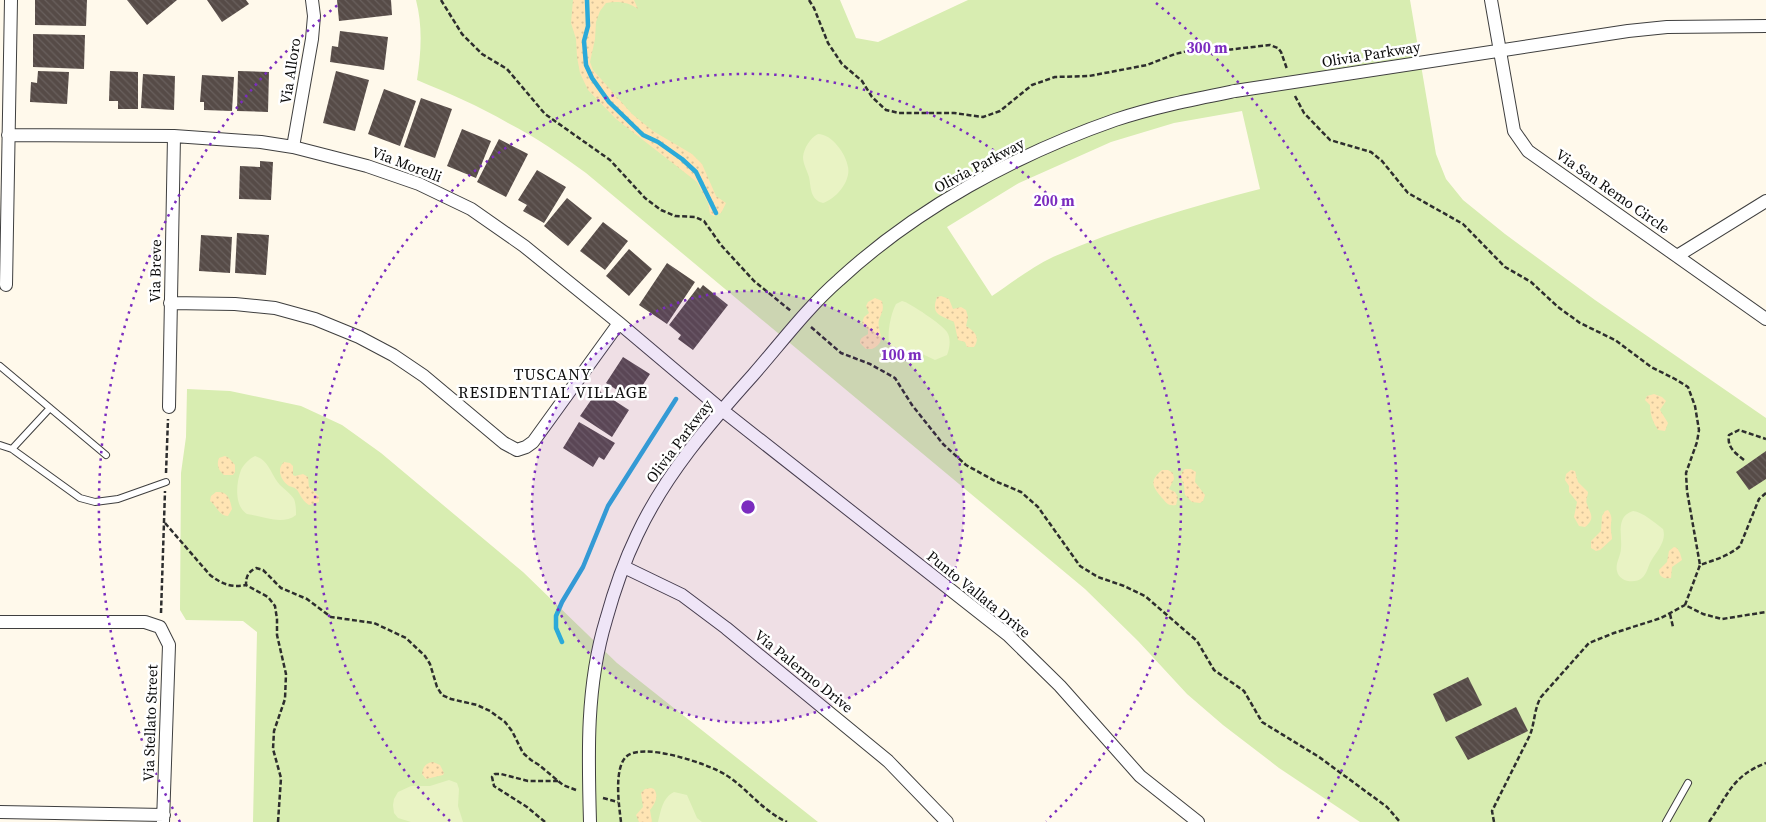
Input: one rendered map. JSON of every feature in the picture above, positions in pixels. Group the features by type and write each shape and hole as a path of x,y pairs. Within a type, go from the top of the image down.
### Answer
{"street":[{"path":"6,285 10,0"},
{"name":"Via Alloro","path":"293,147 312,38 314,16 312,0"},
{"name":"Via San Remo Circle","path":"1491,0 1514,132 1528,151 1766,318"},
{"name":"Olivia Parkway","path":"590,822 588,765 592,690 605,622 636,535 664,486 689,450 802,319 837,281 868,255 919,218 952,197 1014,163 1068,138 1117,120 1176,103 1235,91 1291,84 1628,31 1667,27 1766,26"},
{"name":"Via Morelli","path":"8,135 174,136 261,142 293,147 367,166 419,184 471,209 524,246 722,410"},
{"name":"Via Breve","path":"169,407 174,136"},
{"path":"1676,256 1766,201"},
{"path":"170,303 235,304 275,308 315,319 359,337 393,355 424,376 504,443 517,450 533,442 619,323"},
{"name":"Punto Vallata Drive","path":"722,410 1008,635 1060,686 1140,776 1198,822"},
{"name":"Via Palermo Drive","path":"624,567 682,595 726,628 888,761 947,822"},
{"name":"Via Stellato Street","path":"0,622 145,622 160,627 169,646 164,818"},
{"path":"0,812 164,818"}],"lane":[{"path":"0,366 106,455"},
{"path":"12,449 50,408"},
{"path":"0,445 12,449 80,498 95,502 118,499 166,482"},
{"path":"1666,822 1688,783"}],"path":[{"path":"441,0 462,34 482,54 507,69 545,114 610,160 645,198 661,210 675,216 695,217 704,221 721,245 754,281 841,353 870,364 895,378 912,405 943,444 966,465 1020,492 1038,507 1080,566 1098,576 1145,596 1197,641 1214,670 1244,691 1262,722 1319,757 1387,807 1400,822"},
{"path":"809,0 828,43 842,64 862,81 872,96 886,110 899,113 954,113 983,116 1000,111 1032,85 1055,78 1089,76 1147,65 1175,54 1200,48 1226,50 1270,45 1278,48 1283,56 1298,104 1330,140 1371,152 1382,161 1408,193 1463,224 1505,267 1531,282 1558,307 1580,323 1615,340 1651,367 1688,387 1692,396 1698,424 1697,442 1686,473 1687,491 1700,565 1685,606 1661,618 1614,632 1589,643 1541,697 1536,705 1534,725 1530,735 1492,811 1494,822"},
{"path":"161,604 169,407"},
{"path":"1744,460 1733,451 1728,443 1729,435 1740,430 1766,439"},
{"path":"1700,565 1728,554 1740,546 1759,498 1766,493"},
{"path":"164,523 210,575 218,581 228,586 246,584 268,597 275,606 278,619 279,642 286,674 285,698 274,731 273,749 281,778 278,822"},
{"path":"246,584 246,578 250,570 256,568 263,570 281,588 307,599 331,617 374,623 406,638 430,664 437,688 442,695 477,705 490,711 505,722 512,731 523,753 558,781 528,781 501,774 495,774 492,777 494,786 527,807 545,822"},
{"path":"1685,606 1703,614 1722,619 1766,612"},
{"path":"1670,614 1673,627"},
{"path":"621,822 618,802 620,766 631,752 641,751 653,752 707,765 728,776 763,807 787,822"},
{"path":"1709,822 1723,802 1731,786 1741,776 1755,767 1766,763"}],"green space":[{"path":"416,0 840,0 856,38 878,42 968,0 1410,0 1436,154 1446,179 1463,200 1505,234 1595,300 1766,418 1766,822 1360,822 1279,768 1223,725 1187,694 1138,641 1085,589 586,173 548,146 518,128 475,105 417,80 421,40","holes":["1242,111 1260,189 1155,219 1078,246 1037,265 992,296 947,227 1019,183 1111,142 1174,123"]},
{"path":"818,134 828,137 838,146 848,167 847,178 841,189 833,198 823,203 813,196 803,160 808,144"},
{"path":"902,301 919,310 944,329 950,340 947,355 935,360 918,352 892,352 889,341 890,321 896,304"},
{"path":"187,389 230,391 301,406 342,425 381,453 523,572 617,663 818,822 253,822 257,632 243,621 186,620 180,610 181,473 186,437"},
{"path":"255,456 267,464 280,485 293,497 296,515 285,520 272,519 247,514 240,506 237,494 239,475 245,464"},
{"path":"1633,511 1641,513 1663,529 1664,538 1642,578 1628,581 1618,575 1617,562 1621,551 1622,521 1626,514"},
{"path":"449,780 457,783 459,789 458,806 463,822 411,822 398,818 394,813 394,799 398,792 411,786 430,786"},
{"path":"674,792 687,795 697,818 702,822 658,822 664,801"}],"sand":[{"path":"573,0 634,0 638,9 627,3 615,2 606,3 600,11 596,22 595,39 590,62 593,70 632,114 653,131 692,154 702,164 716,196 726,203 721,213 714,216 710,214 708,203 697,182 616,119 588,90 580,73 576,39 571,23"},
{"path":"941,296 949,299 953,309 961,307 966,310 968,317 966,326 977,337 974,347 967,347 965,342 958,340 954,322 938,314 936,311 935,303 937,297"},
{"path":"875,298 882,301 883,304 879,320 881,339 877,346 872,349 866,349 860,343 861,338 868,334 868,330 862,323 864,317 869,313 866,306 868,302"},
{"path":"1654,394 1666,401 1660,410 1668,423 1665,431 1658,430 1652,418 1650,405 1645,400 1647,396"},
{"path":"225,456 235,465 233,475 224,475 218,468 219,458"},
{"path":"284,462 290,463 293,466 293,475 303,474 308,477 309,487 319,496 319,502 309,505 296,489 284,481 280,468"},
{"path":"1185,469 1191,469 1196,472 1195,482 1205,495 1200,503 1192,502 1185,495 1181,476"},
{"path":"1162,470 1168,470 1173,473 1174,479 1169,489 1175,492 1178,497 1176,505 1168,504 1154,487 1155,477"},
{"path":"1571,470 1575,471 1578,482 1588,492 1586,503 1591,513 1591,518 1585,527 1579,526 1574,517 1577,502 1569,492 1569,486 1565,480 1566,474"},
{"path":"216,492 226,494 229,499 232,509 228,516 220,513 210,501 211,496"},
{"path":"1608,510 1611,518 1612,539 1600,550 1596,551 1591,548 1591,541 1601,531 1602,516"},
{"path":"1674,547 1677,548 1682,560 1672,567 1671,578 1665,578 1660,575 1659,570 1667,562 1669,551"},
{"path":"433,762 440,765 444,773 443,775 426,779 422,774 423,769 427,764"},
{"path":"645,789 654,789 656,794 655,803 650,810 652,822 639,822 636,815 643,807 641,793"}],"building":[{"path":"35,0 87,0 86,26 35,25"},
{"path":"127,0 177,0 147,25"},
{"path":"207,0 246,0 249,4 222,22"},
{"path":"337,0 391,0 392,15 339,21"},
{"path":"340,31 388,37 384,70 330,62 332,46 338,47"},
{"path":"33,34 85,35 84,69 33,67"},
{"path":"38,71 69,72 67,104 30,102 31,82 37,83"},
{"path":"110,71 138,72 138,109 118,109 118,101 109,101"},
{"path":"238,71 269,72 268,112 237,111"},
{"path":"336,71 369,80 355,131 323,123"},
{"path":"143,74 175,76 174,110 141,108"},
{"path":"202,75 234,77 232,111 204,110 204,102 200,102"},
{"path":"384,89 416,101 400,146 368,134"},
{"path":"421,98 452,109 435,158 404,147"},
{"path":"462,129 491,141 476,178 447,166"},
{"path":"499,139 528,154 506,197 477,182"},
{"path":"260,161 273,162 271,200 239,199 240,166 260,167"},
{"path":"537,170 566,187 544,223 523,211 527,205 518,200"},
{"path":"567,198 592,218 568,246 544,226"},
{"path":"603,222 628,241 605,270 580,251"},
{"path":"237,233 269,235 266,275 235,273"},
{"path":"201,235 232,237 230,273 199,271"},
{"path":"629,249 652,269 629,296 606,276"},
{"path":"667,263 695,282 667,324 639,305"},
{"path":"703,285 728,305 693,350 678,339 681,335 669,325 698,287 700,289"},
{"path":"623,357 650,374 633,400 606,383"},
{"path":"598,390 629,410 612,437 580,416"},
{"path":"579,422 615,443 604,460 599,457 593,467 563,448"},
{"path":"1766,451 1766,479 1749,490 1736,472"},
{"path":"1468,677 1482,705 1446,722 1433,694"},
{"path":"1516,707 1528,731 1468,760 1455,737"}],"waterway":[{"path":"587,0 588,26 584,41 586,65 592,78 609,102 643,135 658,142 682,159 696,172 716,213"},
{"path":"562,642 556,628 556,616 562,602 583,567 608,506 676,399"}],"district":[{"name":"TUSCANY RESIDENTIAL VILLAGE","path":"553,383"}]}
